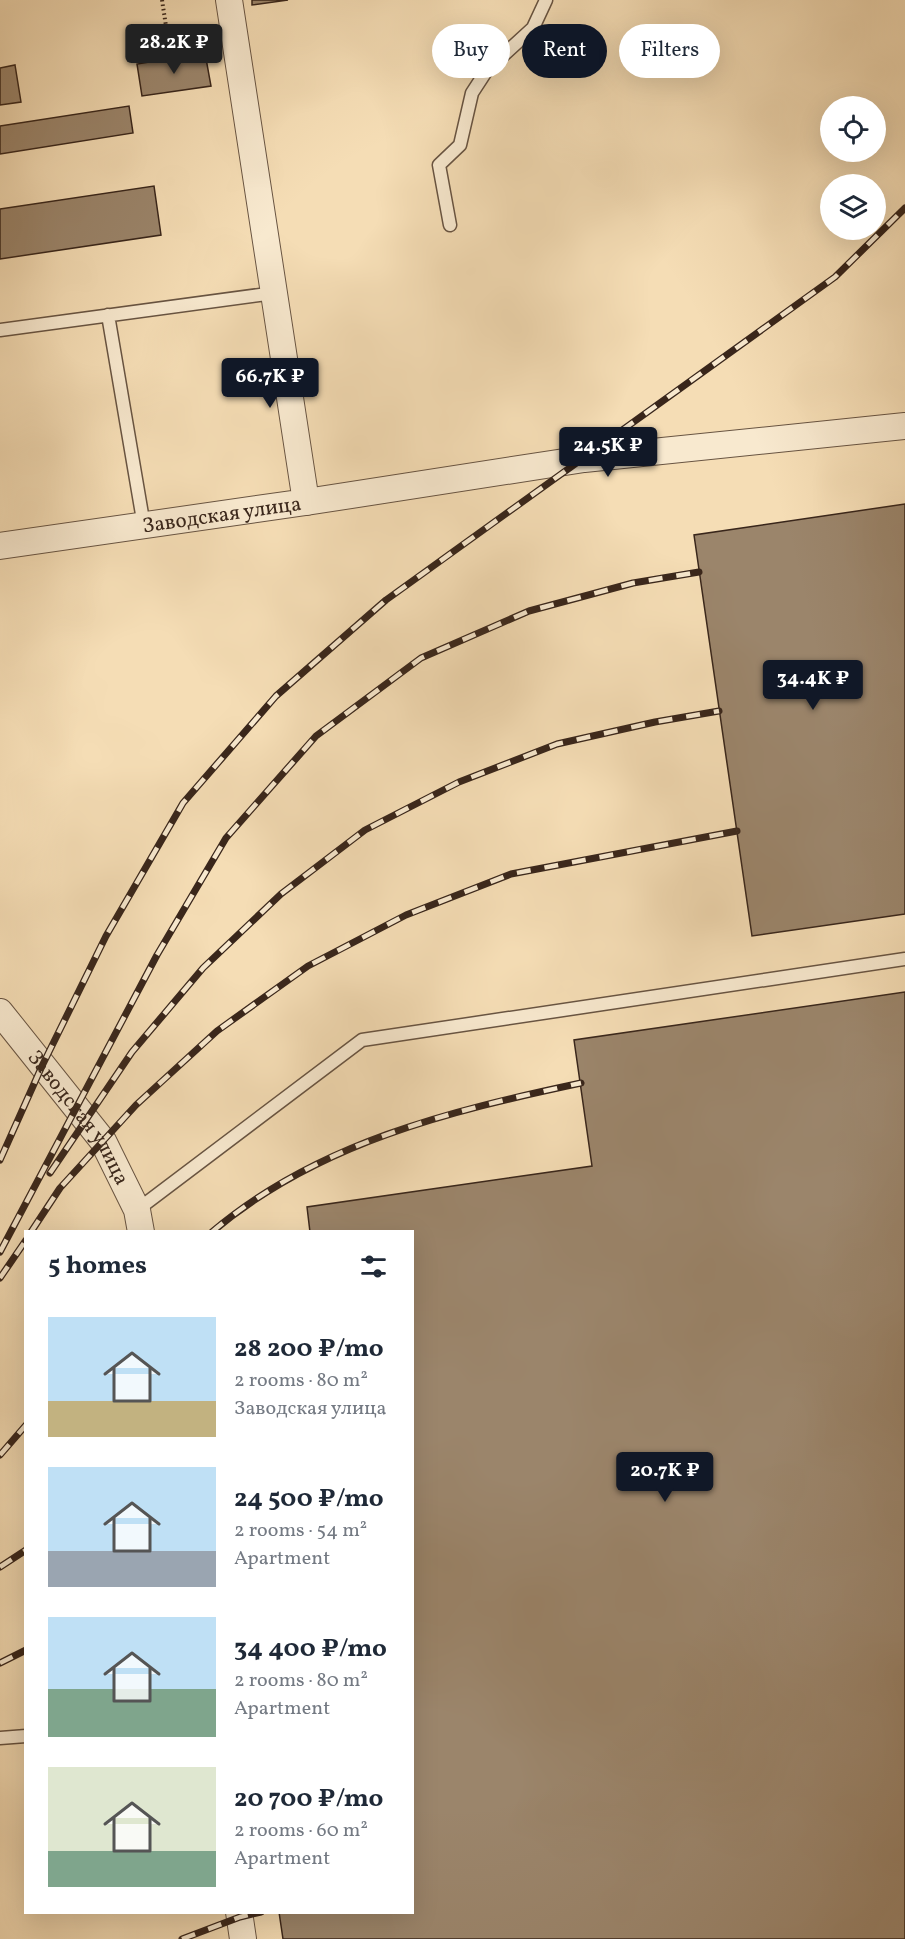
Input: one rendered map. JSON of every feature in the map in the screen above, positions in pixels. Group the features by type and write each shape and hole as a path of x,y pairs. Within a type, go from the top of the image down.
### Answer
{"street":[{"name":"Заводская улица","path":"0,546 306,502 229,0"},
{"path":"306,502 584,459 905,426"},
{"name":"Заводская улица","path":"0,1012 103,1141 139,1221"},
{"path":"239,1914 243,1939"}],"lane":[{"path":"450,225 439,165 460,145 472,93 487,70 533,28 546,0"},
{"path":"0,330 274,293"},
{"path":"108,315 144,526"},
{"path":"139,1221 362,1040 905,959"},
{"path":"0,1738 24,1736"}],"path":[{"path":"162,0 170,52"}],"building":[{"path":"252,0 288,0 252,5"},
{"path":"205,53 211,86 142,96 137,64"},
{"path":"15,65 21,102 0,105 0,68"},
{"path":"129,106 133,133 0,154 0,126"},
{"path":"154,186 161,235 0,259 0,209"},
{"path":"905,504 905,914 752,936 694,535"},
{"path":"905,992 905,1939 283,1939 279,1914 414,1914 414,1230 310,1230 307,1207 592,1166 574,1040"}],"railway":[{"path":"0,1160 42,1066 106,936 183,803 276,696 386,600 835,277 905,208"},
{"path":"0,1252 157,955 226,838 316,736 421,658 529,611 633,583 699,572"},
{"path":"50,1173 132,1052 203,968 281,894 365,830 459,782 557,744 655,722 719,711"},
{"path":"32,1230 60,1188 136,1105 217,1031 308,966 406,915 511,874 737,831"},
{"path":"215,1230 253,1201 295,1175 340,1153 434,1119 581,1083"},
{"path":"0,1278 24,1243"},
{"path":"0,1455 24,1427"},
{"path":"0,1567 24,1551"},
{"path":"0,1663 24,1651"},
{"path":"182,1939 253,1914"}]}
